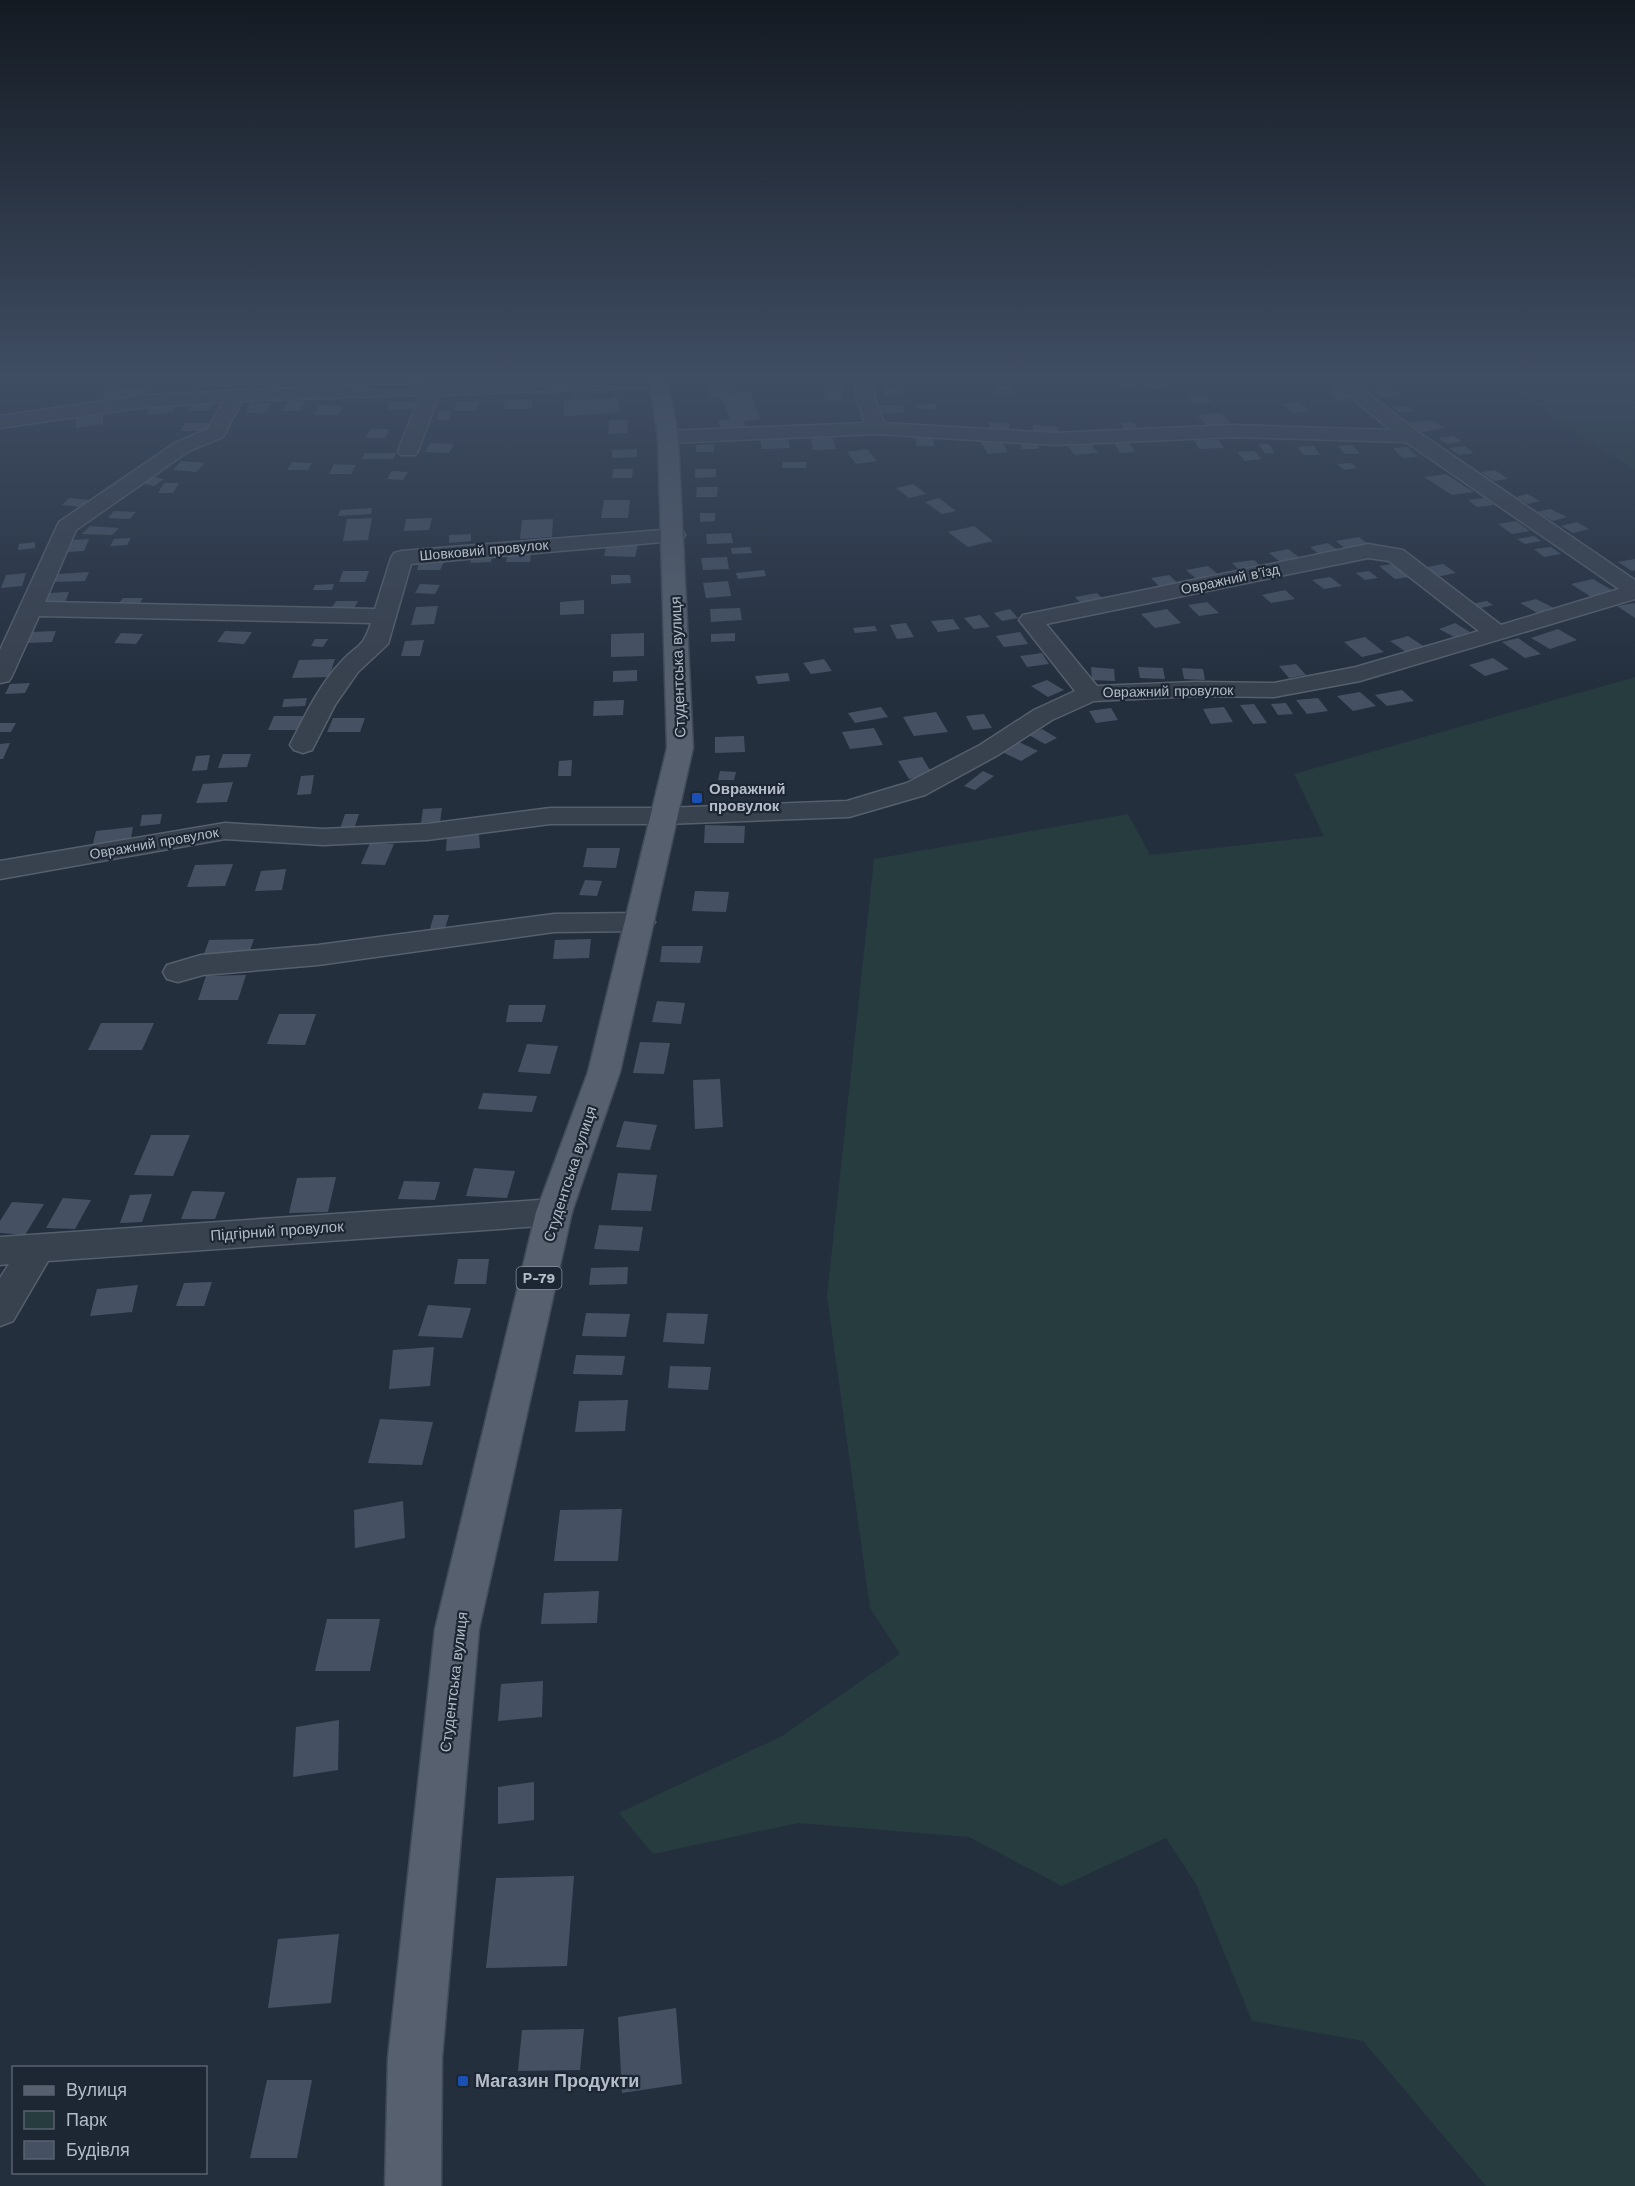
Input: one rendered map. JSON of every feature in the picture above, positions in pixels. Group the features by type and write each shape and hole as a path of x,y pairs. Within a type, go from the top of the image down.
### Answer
{"main road":[{"name":"Студентська вулиця","path":"413,2186 416,2058 457,1629 555,1212 604,1072 680,748 671,480"}],"street":[{"path":"0,676 67,527 135,480"},
{"path":"1475,480 1635,591"},
{"name":"Шовковий провулок","path":"303,745 323,705 349,667 375,645 402,558 674,535"},
{"name":"Овражний в'їзд","path":"1090,694 1031,620 1368,551 1395,555 1498,634"},
{"name":"Овражний провулок","path":"0,870 225,831 323,837 427,832 550,816 665,816 849,809 916,789 988,750 1043,715 1090,694 1195,689 1274,690 1360,674 1635,591"},
{"path":"30,609 384,616"},
{"path":"178,972 201,965 318,955 554,923 640,922"},
{"name":"Підгірний провулок","path":"0,1251 555,1212"},
{"path":"0,1311 37,1248"}],"green space":[{"path":"1635,677 1635,2186 1486,2186 1363,2041 1252,2021 1196,1884 1166,1838 1062,1886 969,1837 798,1823 653,1854 619,1813 782,1736 900,1654 870,1608 827,1296 874,859 1128,814 1150,855 1324,836 1294,774"}],"building":[{"path":"150,480 163,480 154,486 144,484"},
{"path":"1429,480 1455,480 1474,492 1452,495"},
{"path":"164,483 179,483 173,493 158,493"},
{"path":"913,484 926,494 909,498 896,488"},
{"path":"697,487 718,487 717,497 696,497"},
{"path":"1527,494 1540,501 1528,504 1516,497"},
{"path":"69,498 89,500 82,507 62,505"},
{"path":"939,498 956,511 942,514 925,502"},
{"path":"1484,498 1494,505 1477,507 1468,500"},
{"path":"604,500 630,500 628,518 601,518"},
{"path":"372,508 371,514 338,516 340,510"},
{"path":"1550,509 1567,517 1553,521 1536,512"},
{"path":"114,511 136,512 130,519 108,518"},
{"path":"700,513 715,513 715,521 700,522"},
{"path":"372,518 368,540 343,541 347,519"},
{"path":"432,518 429,530 404,531 406,519"},
{"path":"553,519 552,537 520,539 522,520"},
{"path":"1516,521 1530,531 1512,534 1498,524"},
{"path":"1577,522 1589,529 1573,533 1561,526"},
{"path":"90,526 119,528 112,535 82,534"},
{"path":"974,526 993,541 968,547 948,532"},
{"path":"731,533 733,543 707,544 706,534"},
{"path":"471,534 471,541 449,543 449,535"},
{"path":"1534,536 1541,541 1525,544 1517,539"},
{"path":"1359,537 1372,547 1348,551 1336,541"},
{"path":"131,538 127,545 110,546 114,539"},
{"path":"89,539 84,551 66,552 71,540"},
{"path":"35,542 35,548 18,550 19,544"},
{"path":"1328,543 1342,553 1323,557 1310,547"},
{"path":"607,544 638,544 635,557 604,556"},
{"path":"750,547 752,553 732,554 731,548"},
{"path":"1551,547 1561,554 1544,557 1534,549"},
{"path":"1288,549 1303,560 1283,564 1269,553"},
{"path":"531,552 530,562 506,562 508,553"},
{"path":"493,553 491,562 470,563 473,554"},
{"path":"727,557 729,569 703,570 701,558"},
{"path":"1635,559 1635,570 1632,571 1618,562"},
{"path":"1254,560 1266,570 1243,574 1232,563"},
{"path":"420,561 444,562 440,570 417,570"},
{"path":"1393,564 1409,577 1395,579 1379,566"},
{"path":"1443,564 1456,573 1436,577 1422,568"},
{"path":"1208,566 1223,578 1200,582 1186,570"},
{"path":"764,570 766,576 738,579 736,573"},
{"path":"343,571 369,571 365,582 339,582"},
{"path":"1369,571 1378,578 1365,580 1356,573"},
{"path":"89,572 85,581 52,582 57,574"},
{"path":"26,573 22,586 1,588 6,575"},
{"path":"611,575 630,575 631,583 611,584"},
{"path":"1169,575 1181,586 1163,590 1151,578"},
{"path":"1330,577 1342,586 1324,589 1312,580"},
{"path":"1593,579 1615,592 1593,598 1571,584"},
{"path":"728,581 731,596 706,598 703,583"},
{"path":"334,584 332,590 313,590 315,585"},
{"path":"420,584 440,585 435,594 415,593"},
{"path":"1285,590 1295,599 1271,603 1262,595"},
{"path":"69,592 64,605 43,606 48,593"},
{"path":"1097,593 1106,602 1084,606 1075,597"},
{"path":"123,598 143,598 136,609 115,608"},
{"path":"1536,599 1554,608 1537,613 1520,603"},
{"path":"584,600 584,614 560,615 560,602"},
{"path":"336,601 358,601 352,612 330,611"},
{"path":"1487,601 1493,605 1477,609 1470,604"},
{"path":"1207,602 1219,613 1199,616 1188,605"},
{"path":"1634,603 1635,618 1617,606"},
{"path":"438,606 434,624 411,625 416,607"},
{"path":"740,608 742,620 711,622 710,609"},
{"path":"1010,609 1018,618 1002,621 994,613"},
{"path":"1167,609 1181,623 1155,628 1141,614"},
{"path":"980,615 990,627 974,629 964,618"},
{"path":"953,619 960,629 938,632 931,621"},
{"path":"906,623 914,637 897,639 890,625"},
{"path":"1455,623 1470,632 1454,637 1439,629"},
{"path":"875,626 877,631 855,633 853,628"},
{"path":"1558,629 1577,640 1550,649 1531,638"},
{"path":"56,631 52,642 26,643 30,632"},
{"path":"225,631 252,632 244,644 217,642"},
{"path":"1020,632 1028,644 1004,647 996,636"},
{"path":"121,633 143,634 136,644 114,643"},
{"path":"644,633 644,656 611,657 611,634"},
{"path":"735,633 735,641 711,642 711,634"},
{"path":"1408,636 1425,647 1406,652 1390,641"},
{"path":"1365,637 1384,652 1362,657 1344,642"},
{"path":"1518,638 1541,654 1525,658 1502,642"},
{"path":"315,639 328,639 323,647 311,646"},
{"path":"424,640 420,656 401,656 405,641"},
{"path":"1042,653 1049,664 1027,667 1020,656"},
{"path":"1493,658 1509,669 1485,676 1469,665"},
{"path":"335,659 329,677 292,678 299,660"},
{"path":"824,659 832,671 811,674 803,663"},
{"path":"1296,664 1306,675 1289,678 1279,666"},
{"path":"1091,667 1114,669 1115,681 1092,680"},
{"path":"1138,667 1163,668 1165,679 1140,678"},
{"path":"1182,668 1203,669 1205,680 1184,679"},
{"path":"637,670 637,681 613,682 613,671"},
{"path":"788,673 790,681 758,684 755,676"},
{"path":"1047,680 1064,690 1048,697 1031,686"},
{"path":"30,683 25,693 5,694 10,684"},
{"path":"1402,690 1414,701 1387,706 1375,695"},
{"path":"1360,692 1376,706 1353,711 1337,696"},
{"path":"307,698 305,706 282,707 284,699"},
{"path":"1318,698 1328,711 1307,714 1296,700"},
{"path":"624,700 623,715 593,716 594,701"},
{"path":"1286,703 1293,714 1278,715 1271,704"},
{"path":"1254,704 1267,723 1253,724 1240,705"},
{"path":"881,707 888,717 855,723 848,713"},
{"path":"1224,707 1233,722 1211,724 1203,709"},
{"path":"1111,708 1118,720 1096,723 1089,711"},
{"path":"936,712 948,732 914,736 903,717"},
{"path":"984,714 992,728 973,730 966,716"},
{"path":"274,716 307,716 301,730 268,730"},
{"path":"333,718 365,718 360,732 327,732"},
{"path":"0,723 16,723 11,732 0,732"},
{"path":"874,728 883,745 850,749 842,732"},
{"path":"1042,729 1057,738 1045,744 1029,735"},
{"path":"744,736 745,752 715,753 715,737"},
{"path":"1019,742 1038,751 1021,761 1002,752"},
{"path":"10,743 3,759 0,759 0,744"},
{"path":"223,754 251,754 247,767 218,768"},
{"path":"210,755 207,770 192,771 196,756"},
{"path":"922,757 933,775 909,779 898,761"},
{"path":"572,760 571,776 558,776 559,761"},
{"path":"720,771 736,772 734,780 718,780"},
{"path":"983,771 994,776 975,790 964,786"},
{"path":"314,775 311,794 297,795 301,776"},
{"path":"233,782 227,802 196,803 203,784"},
{"path":"442,808 440,822 421,823 423,809"},
{"path":"162,814 160,824 140,826 142,815"},
{"path":"345,814 359,814 354,829 340,829"},
{"path":"705,825 745,826 744,843 704,843"},
{"path":"133,827 130,844 92,848 96,831"},
{"path":"479,833 480,848 446,851 447,836"},
{"path":"370,843 394,844 385,865 361,864"},
{"path":"587,848 620,848 616,868 583,867"},
{"path":"233,864 225,886 187,887 195,865"},
{"path":"286,869 282,890 255,891 261,871"},
{"path":"585,880 602,881 597,896 579,895"},
{"path":"695,891 729,892 726,912 692,911"},
{"path":"434,915 449,915 444,932 429,932"},
{"path":"254,939 249,953 204,954 209,940"},
{"path":"591,939 589,958 553,959 555,940"},
{"path":"662,946 703,946 700,963 660,962"},
{"path":"246,975 238,1000 198,1000 206,976"},
{"path":"657,1001 685,1003 681,1024 652,1022"},
{"path":"509,1005 546,1005 542,1022 506,1022"},
{"path":"279,1014 316,1014 305,1045 267,1044"},
{"path":"101,1023 154,1023 142,1050 88,1050"},
{"path":"640,1042 670,1043 664,1074 633,1073"},
{"path":"527,1044 558,1046 550,1074 518,1072"},
{"path":"720,1079 723,1127 695,1129 693,1080"},
{"path":"483,1093 537,1096 532,1112 478,1109"},
{"path":"624,1121 657,1125 650,1150 616,1147"},
{"path":"151,1135 190,1135 173,1176 134,1175"},
{"path":"474,1168 515,1171 507,1198 466,1196"},
{"path":"618,1173 657,1175 651,1211 611,1210"},
{"path":"336,1177 328,1212 289,1213 297,1178"},
{"path":"404,1181 440,1182 435,1200 398,1199"},
{"path":"192,1191 225,1192 215,1219 181,1219"},
{"path":"152,1194 142,1222 120,1223 130,1195"},
{"path":"63,1198 91,1200 75,1229 46,1228"},
{"path":"12,1202 44,1204 25,1235 0,1233 0,1221"},
{"path":"599,1225 643,1227 639,1251 594,1249"},
{"path":"458,1259 489,1259 486,1284 454,1284"},
{"path":"628,1267 627,1284 589,1285 591,1268"},
{"path":"212,1282 204,1306 176,1306 184,1283"},
{"path":"138,1285 132,1312 90,1316 97,1289"},
{"path":"428,1305 471,1308 462,1338 418,1336"},
{"path":"586,1313 630,1314 626,1337 582,1336"},
{"path":"667,1313 708,1314 704,1344 663,1342"},
{"path":"434,1347 430,1386 389,1389 393,1350"},
{"path":"576,1355 625,1356 622,1375 573,1374"},
{"path":"670,1366 711,1367 708,1390 668,1388"},
{"path":"628,1400 625,1431 575,1432 579,1401"},
{"path":"380,1419 433,1422 422,1465 368,1463"},
{"path":"403,1501 405,1538 355,1548 354,1510"},
{"path":"622,1509 618,1561 554,1561 560,1510"},
{"path":"599,1591 597,1623 541,1624 544,1593"},
{"path":"327,1619 380,1619 370,1671 315,1671"},
{"path":"543,1681 542,1717 498,1721 501,1684"},
{"path":"339,1720 338,1770 293,1777 296,1727"},
{"path":"534,1782 534,1820 498,1824 498,1787"},
{"path":"574,1876 567,1966 486,1968 496,1878"},
{"path":"339,1934 331,2003 268,2008 278,1939"},
{"path":"676,2008 682,2084 622,2093 618,2017"},
{"path":"584,2029 580,2070 518,2071 522,2030"},
{"path":"267,2080 312,2080 297,2158 250,2158"}],"place":[{"name":"Овражний провулок","path":"697,798"},
{"name":"Магазин Продукти","path":"463,2081"}]}
